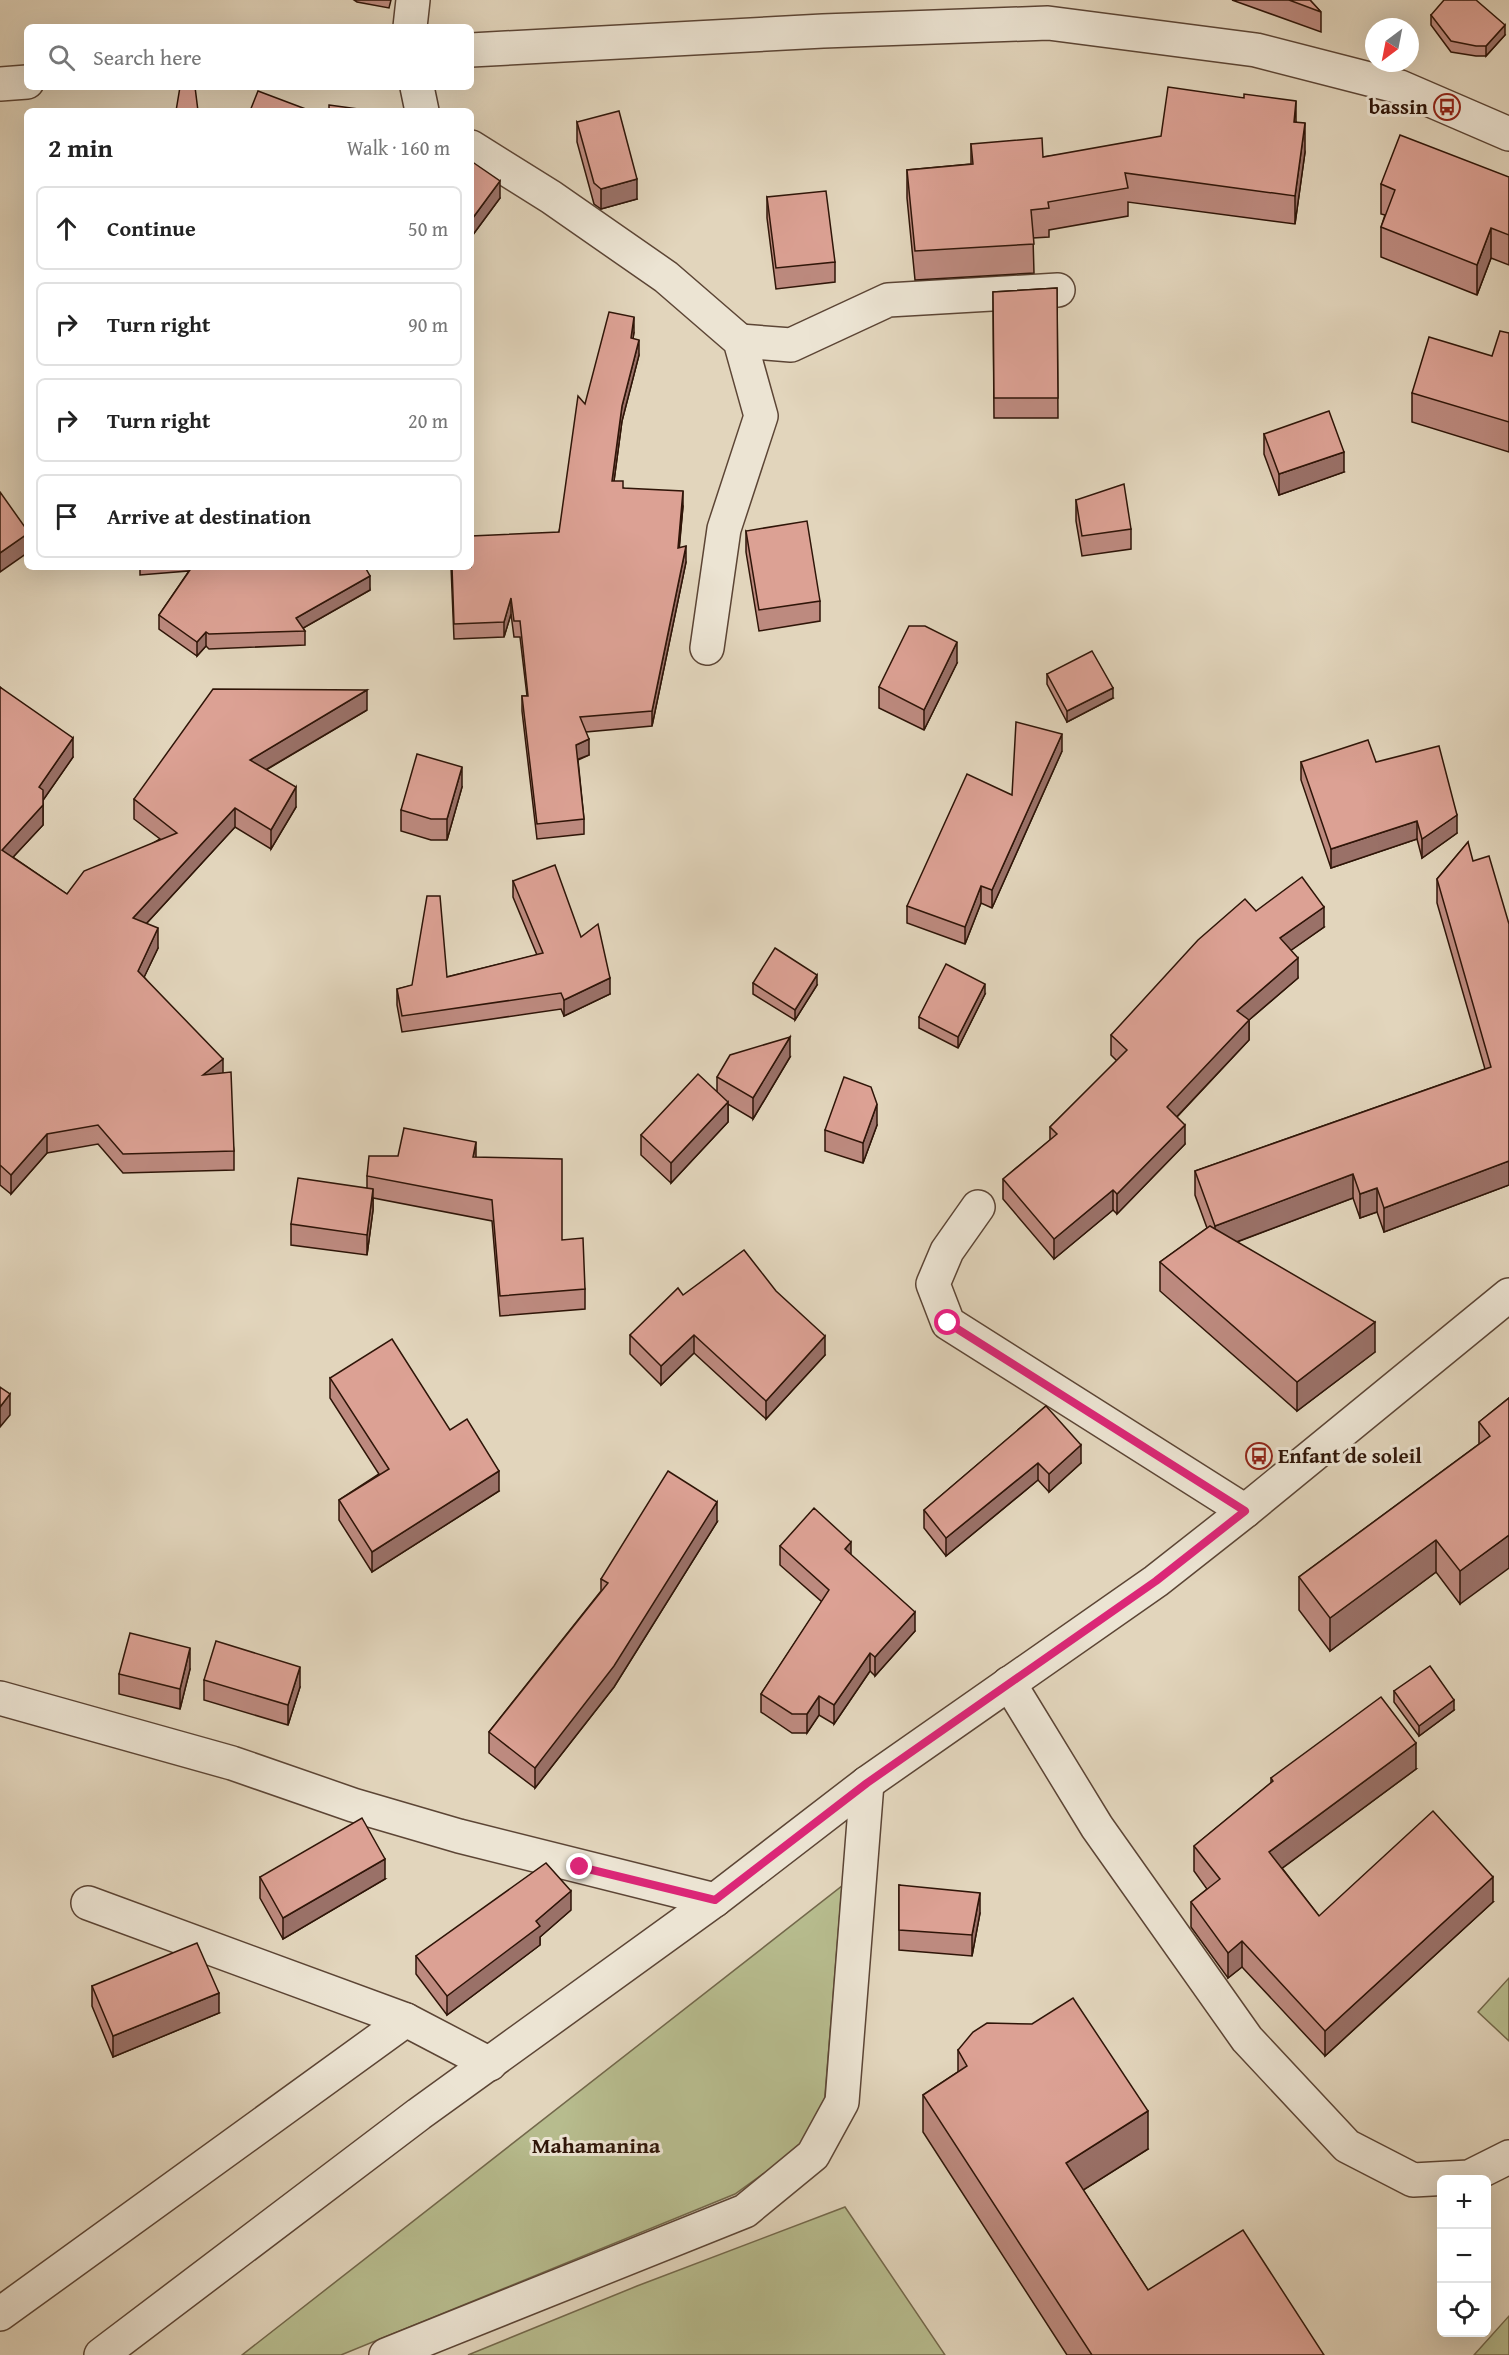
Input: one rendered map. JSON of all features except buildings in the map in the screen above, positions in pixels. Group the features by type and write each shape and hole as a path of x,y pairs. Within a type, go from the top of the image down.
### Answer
{"street":[{"path":"411,24 413,0"},
{"path":"474,50 823,31 1048,23 1256,50 1400,87 1509,134"},
{"path":"0,84 24,82"},
{"path":"418,90 422,108"},
{"path":"474,149 551,197 666,277 740,341 761,416 724,529 706,648"},
{"path":"740,341 791,345 888,300 1058,290"},
{"path":"978,1207 947,1251 933,1284 948,1323 1245,1511"},
{"path":"101,2355 419,2114 715,1900 867,1783 1156,1581 1509,1295"},
{"path":"1009,1683 1097,1827 1247,2038 1347,2146 1413,2180 1469,2177 1509,2157"},
{"path":"0,1698 232,1763 353,1805 459,1836 715,1900"},
{"path":"386,2355 746,2211 813,2155 842,2102 867,1783"},
{"path":"88,1903 406,2020 490,2064"},
{"path":"0,2314 406,2020"}],"green space":[{"path":"842,1886 824,2107 798,2149 735,2194 341,2355 242,2355"},
{"path":"1509,1978 1509,2041 1478,2012"},
{"path":"845,2207 945,2355 468,2355 637,2286"},
{"path":"1509,2316 1509,2355 1474,2355"}],"place":[{"name":"bassin","path":"1447,107"},
{"name":"Enfant de soleil","path":"1259,1456"}],"district":[{"name":"Mahamanina","path":"596,2145"}],"route":[{"path":"580,1867 715,1900 867,1783 1156,1581 1245,1511 948,1323"}]}
